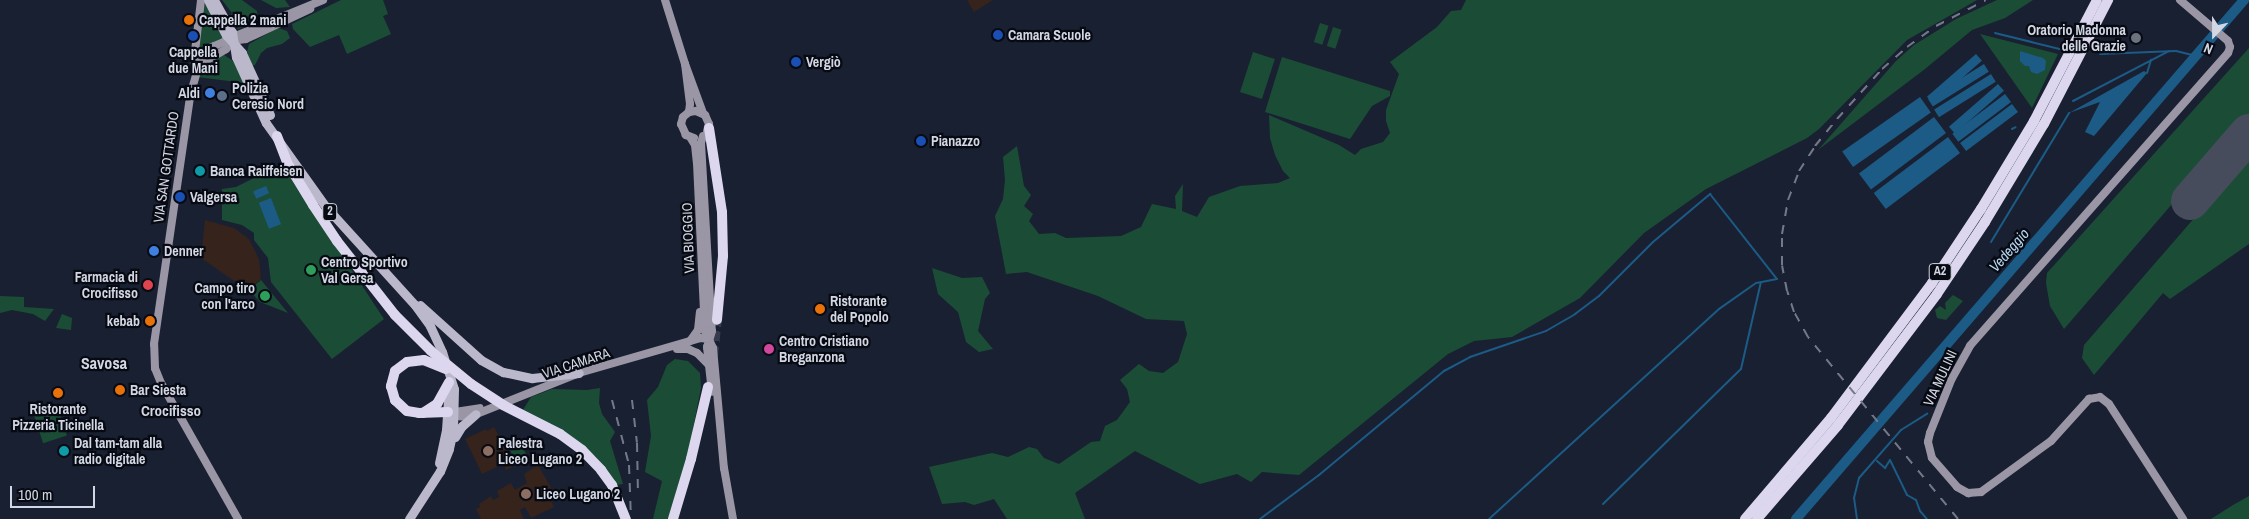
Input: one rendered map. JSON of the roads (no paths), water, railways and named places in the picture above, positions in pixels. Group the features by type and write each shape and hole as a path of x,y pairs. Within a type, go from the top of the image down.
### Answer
{"highway":[{"name":"A2","path":"1745,519 1831,418 1932,283 1986,202 2030,128 2064,68 2097,0"},
{"name":"A2","path":"1757,519 1855,404 1937,294 1989,215 2044,124 2108,0"},
{"path":"706,132 722,212 722,256 717,320"},
{"path":"277,136 295,177 337,241 396,315 452,376"},
{"path":"453,414 407,411 395,400 391,383 398,368 408,362 419,360 429,362 576,445 601,470 616,494 626,519"},
{"path":"423,413 439,401 452,376"},
{"path":"673,519 691,459 708,387"}],"main road":[{"name":"VIA SAN GOTTARDO","path":"201,0 190,96 154,344 155,368 161,383 238,519"},
{"name":"2","path":"208,0 226,35 232,41"},
{"name":"2","path":"214,0 232,32 236,57 266,123 326,207 393,279 424,316 437,340 452,376 453,414 450,449 440,471 409,519"},
{"path":"232,41 238,35 260,25 323,0"},
{"path":"194,62 205,50 224,42 246,40 329,0"},
{"name":"VIA BIOGGIO","path":"665,0 685,64 703,113 709,121 701,143 712,331 707,347 732,519"},
{"name":"VIA MULINI","path":"2180,0 2229,43 2230,48 2226,56 1970,346 1954,373 1929,437 1929,450 1935,463 1960,489 1977,493 1991,486 2051,441 2089,400 2100,397 2109,404 2183,519"},
{"name":"VIA SAN GOTTARDO","path":"190,96 199,66 209,57 226,49 232,41"},
{"name":"VIA BIOGGIO","path":"685,64 689,112 683,117 681,124 684,132 695,145 705,331 713,348 724,468"},
{"path":"689,112 703,113"},
{"path":"690,137 706,132"},
{"path":"689,342 699,325 701,278"},
{"path":"393,279 467,348 495,368 511,375 532,378 579,373"},
{"name":"VIA CAMARA","path":"667,350 704,338 710,339"},
{"name":"VIA CAMARA","path":"453,414 494,405 579,373 710,339"},
{"path":"667,350 688,349 702,356 709,366"},
{"name":"VIA CAMARA","path":"453,414 463,418 494,405"},
{"name":"2","path":"430,488 453,414"},
{"path":"450,449 462,426 476,414"},
{"name":"2","path":"402,519 417,506"}],"water":[{"path":"2020,51 2043,58 2046,61 2045,70 2037,74 2031,72 2029,66 2025,66 2020,61"},
{"path":"1976,54 1982,61 1933,103 1927,97"},
{"path":"1984,64 1989,72 1933,107 1928,99"},
{"path":"2144,71 2147,73 2094,136 2085,132 2100,102 2069,113"},
{"path":"1991,74 1996,82 1939,117 1934,110"},
{"path":"1998,84 2004,91 1955,133 1949,127"},
{"path":"2005,94 2011,102 1958,142 1952,134"},
{"path":"1920,97 1931,113 1853,167 1842,151"},
{"path":"2012,104 2018,112 1966,151 1960,143"},
{"path":"1934,117 1946,133 1871,190 1859,174"},
{"path":"1948,137 1960,153 1886,209 1874,193"},
{"path":"266,186 269,193 256,199 253,191"},
{"path":"271,198 281,224 269,229 259,203"}],"waterway":[{"name":"Vedeggio","path":"1796,519 2244,0"},
{"path":"1995,33 2068,51"},
{"path":"2073,101 2169,51"},
{"path":"2100,54 2176,51 2196,56"},
{"path":"2147,73 2151,60"},
{"path":"1991,242 2069,113"},
{"path":"2012,129 2016,127"},
{"path":"1260,519 1319,475 1444,371 1470,357 1546,331 1575,314 1599,296 1653,242 1710,194 1777,279 1756,283 1719,309 1489,519"},
{"path":"1603,504 1741,369 1761,282"},
{"path":"1857,519 1854,498 1859,478 1901,430 1927,414"},
{"path":"1877,461 1885,468 1890,460 1907,495 1916,500 1920,511 1927,519"}],"tunnel":[{"path":"713,356 717,320"}],"railway":[{"path":"1958,519 1808,337 1794,312 1787,291 1782,265 1782,234 1788,200 1799,171 1815,146 1837,119 1882,69 1907,47 1936,26 1986,0"},
{"path":"612,400 629,465 631,519"},
{"path":"632,400 637,443 638,497"}],"place":[{"name":"Cappella 2 mani","path":"189,20"},
{"name":"Camara Scuole","path":"998,35"},
{"name":"Cappella due Mani","path":"193,36"},
{"name":"Oratorio Madonna delle Grazie","path":"2136,38"},
{"name":"Vergiò","path":"796,62"},
{"name":"Aldi","path":"210,93"},
{"name":"Polizia Ceresio Nord","path":"222,96"},
{"name":"Pianazzo","path":"921,141"},
{"name":"Banca Raiffeisen","path":"200,171"},
{"name":"Valgersa","path":"180,197"},
{"name":"Denner","path":"154,251"},
{"name":"Centro Sportivo Val Gersa","path":"311,270"},
{"name":"Farmacia di Crocifisso","path":"148,285"},
{"name":"Campo tiro con l'arco","path":"265,296"},
{"name":"Ristorante del Popolo","path":"820,309"},
{"name":"kebab","path":"150,321"},
{"name":"Centro Cristiano Breganzona","path":"769,349"},
{"name":"Bar Siesta","path":"120,390"},
{"name":"Ristorante Pizzeria Ticinella","path":"58,393"},
{"name":"Dal tam-tam alla radio digitale","path":"64,451"},
{"name":"Palestra Liceo Lugano 2","path":"488,451"},
{"name":"Liceo Lugano 2","path":"526,494"}],"district":[{"name":"Savosa","path":"104,363"},
{"name":"Crocifisso","path":"171,411"}]}
